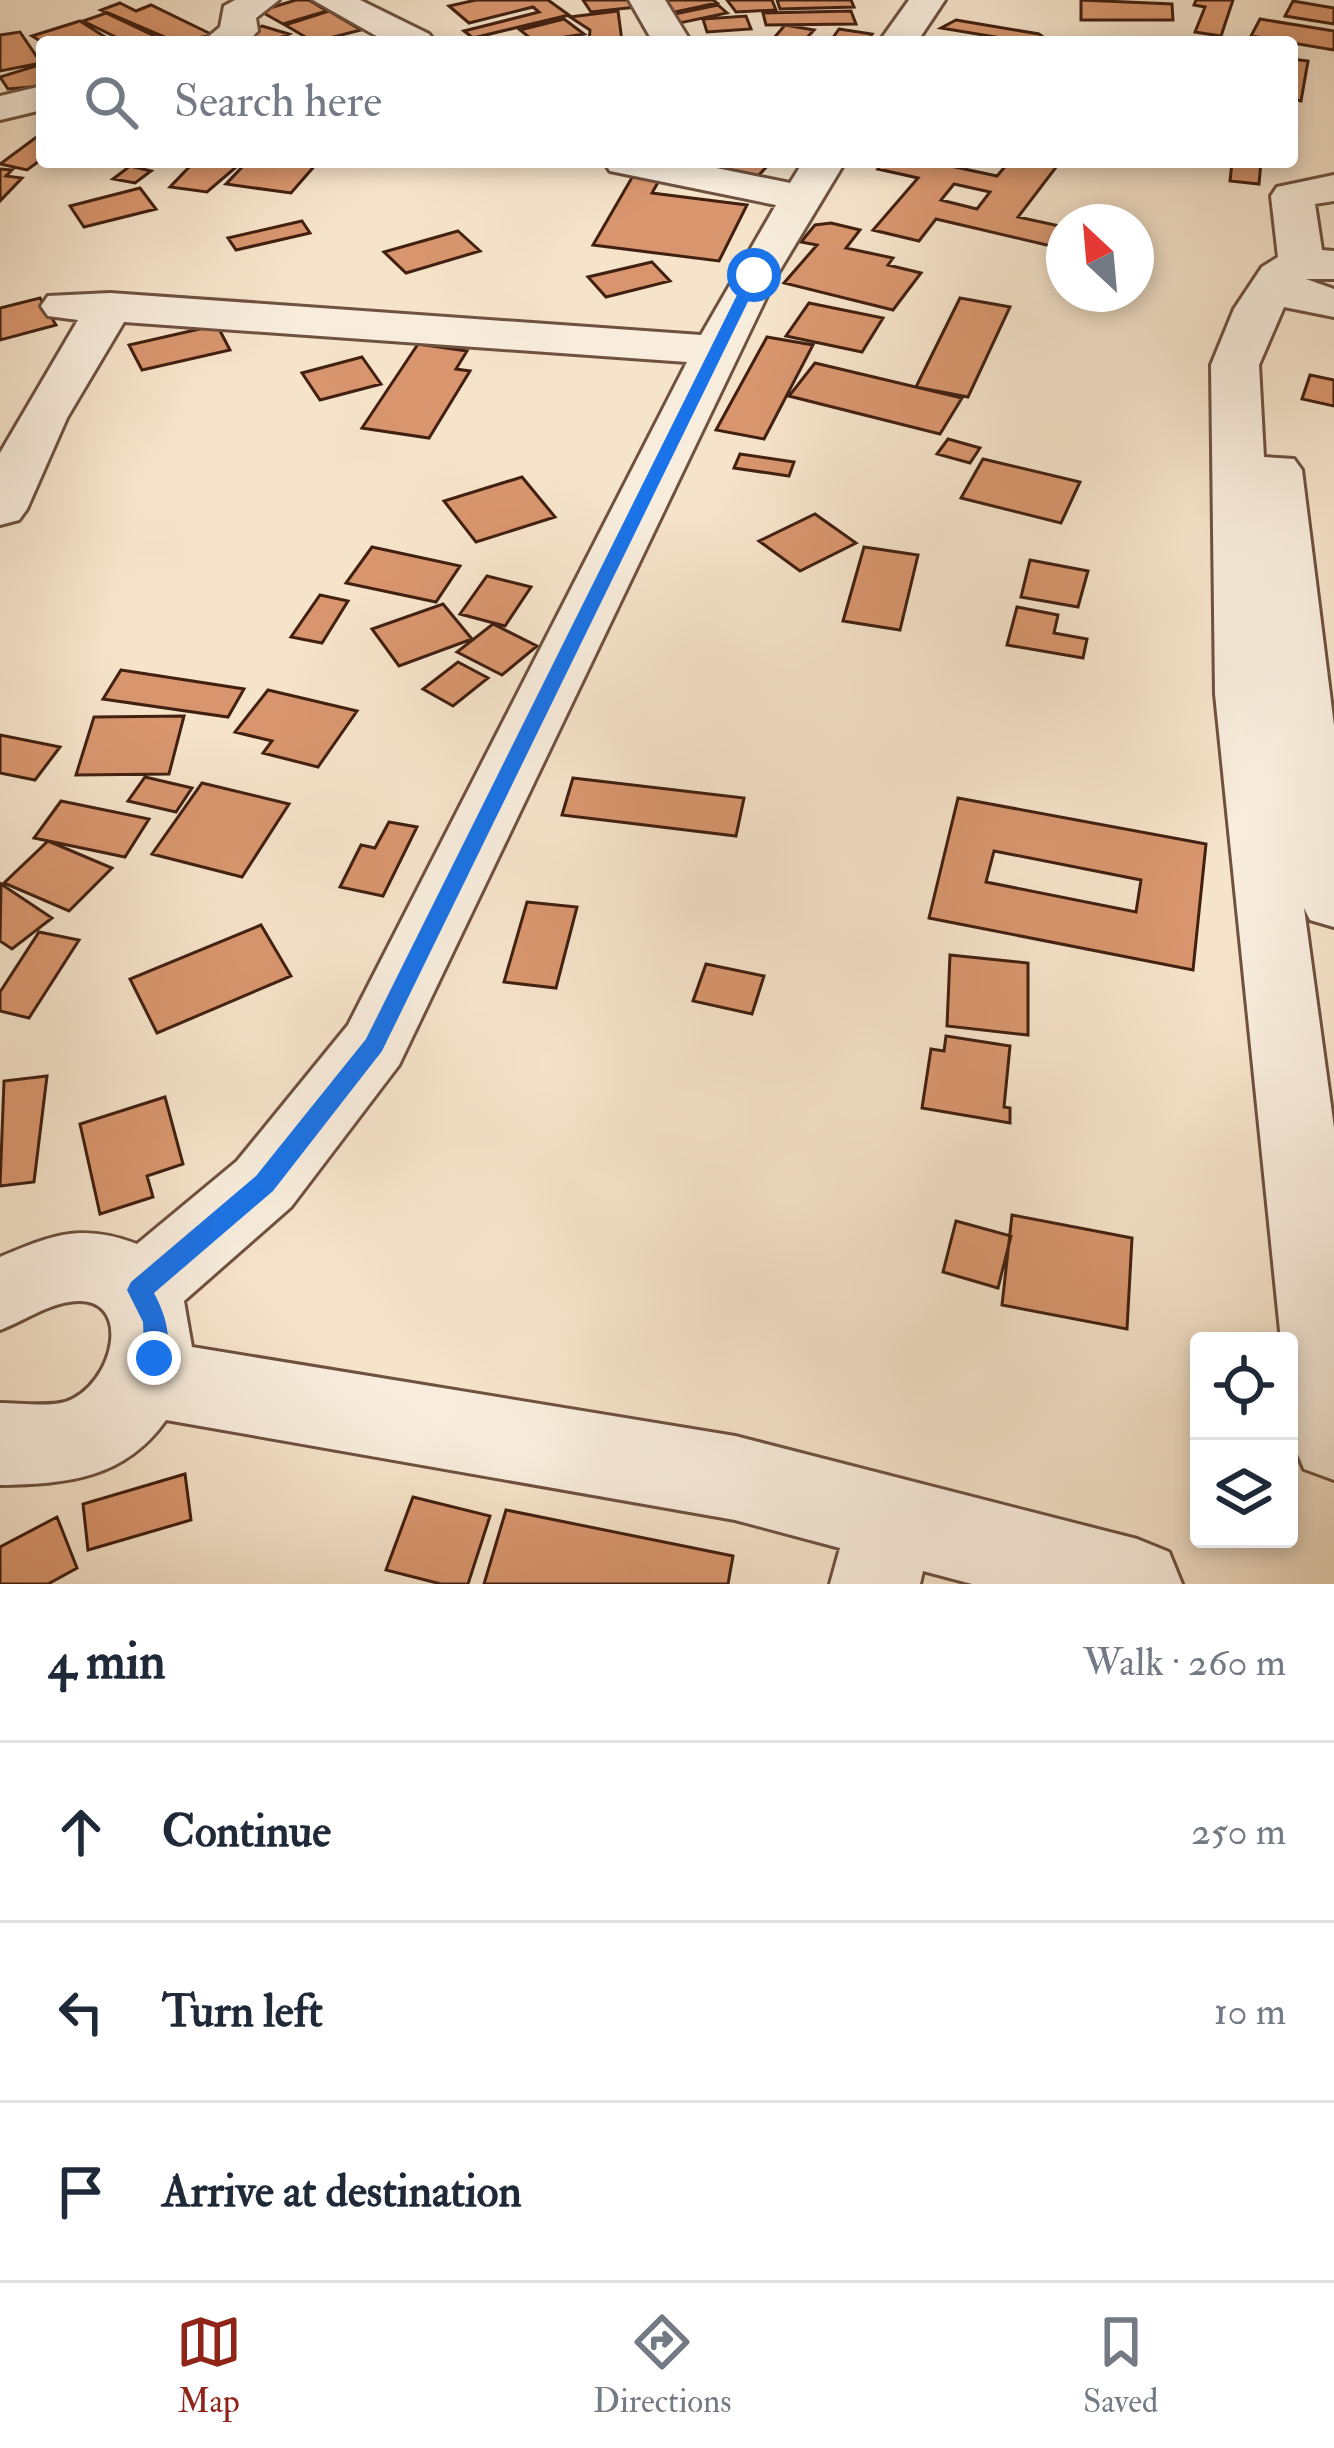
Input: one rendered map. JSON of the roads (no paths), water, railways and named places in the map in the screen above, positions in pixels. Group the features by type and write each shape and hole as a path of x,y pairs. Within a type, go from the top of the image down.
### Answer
{"street":[{"path":"230,36 239,31 237,14 261,0"},
{"path":"332,0 404,36"},
{"path":"647,0 668,36"},
{"path":"902,36 928,0"},
{"path":"0,108 36,99"},
{"path":"140,1290 264,1184 374,1045 716,350 813,180 690,168"},
{"path":"1334,188 1292,196 1311,283 1256,309 1234,364 1293,704 1334,902"},
{"path":"0,508 87,306 716,350"},
{"path":"1293,704 1334,1440"},
{"path":"0,1294 63,1268 106,1270 140,1290 156,1321 154,1358 146,1378 116,1415 72,1442 47,1447 0,1444"},
{"path":"146,1378 735,1478 883,1551 1137,1584"}]}
